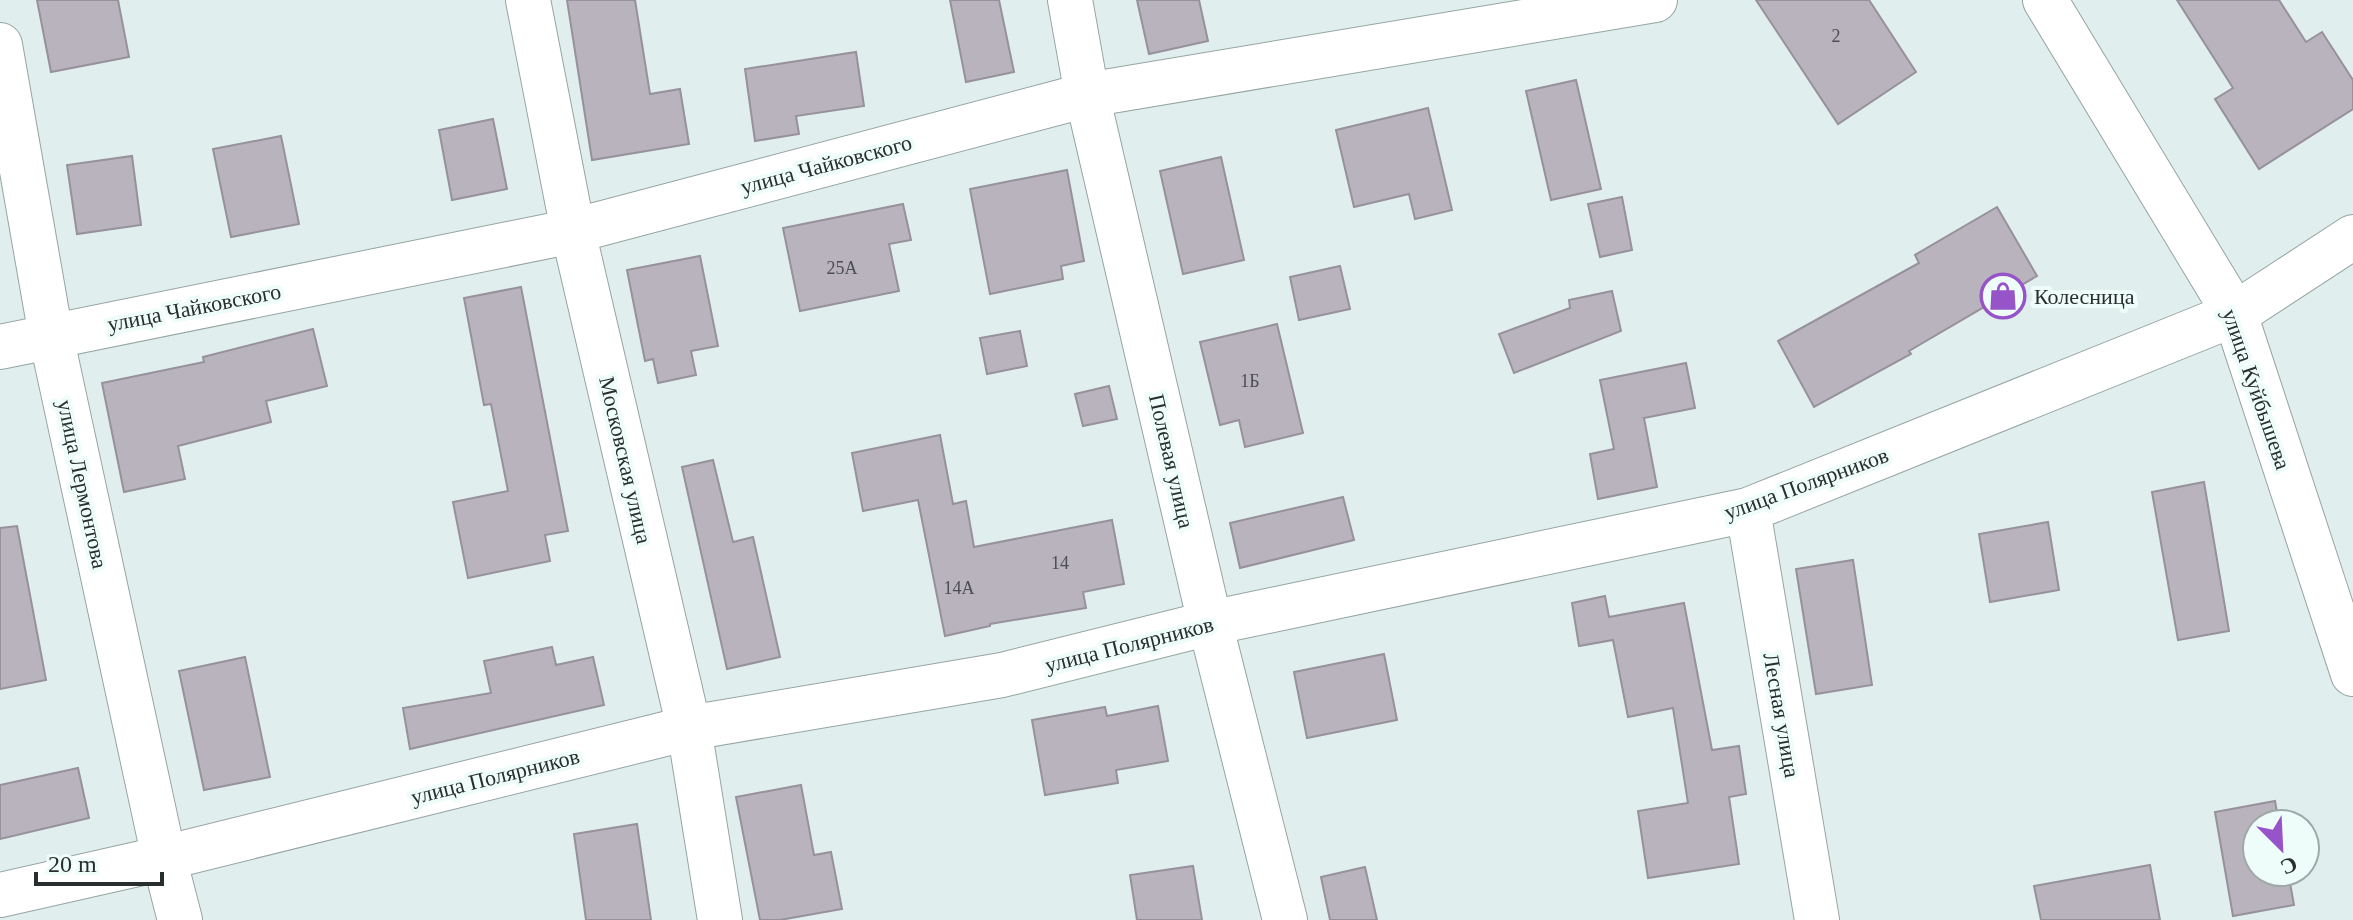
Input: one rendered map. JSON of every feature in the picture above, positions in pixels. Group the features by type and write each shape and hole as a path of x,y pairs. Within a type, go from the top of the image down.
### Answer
{"street":[{"name":"Московская улица","path":"528,0 573,231 689,728 720,920"},
{"name":"Полевая улица","path":"1070,0 1087,95 1210,623 1285,920"},
{"name":"улица Чайковского","path":"0,347 573,231 1087,95 1655,0"},
{"name":"улица Куйбышева","path":"2045,0 2235,314 2353,674"},
{"name":"улица Лермонтова","path":"0,45 51,336 180,920"},
{"path":"2235,314 2353,237"},
{"name":"улица Полярников","path":"0,895 164,858 689,728 1002,675 1210,623 1748,510 2235,314"},
{"name":"Лесная улица","path":"1748,510 1817,920"}],"building":[{"path":"37,0 118,0 129,57 51,72"},
{"path":"567,0 635,0 650,94 680,89 689,144 592,160"},
{"path":"950,0 999,0 1014,72 966,82"},
{"path":"1137,0 1199,0 1208,41 1149,54"},
{"path":"1756,0 1869,0 1916,72 1838,124"},
{"path":"2177,0 2279,0 2306,42 2322,32 2353,80 2353,109 2259,169 2215,99 2233,88"},
{"path":"856,52 864,106 796,116 799,134 755,141 745,69"},
{"path":"1576,80 1601,189 1551,200 1526,91"},
{"path":"1428,108 1452,210 1415,219 1409,194 1354,207 1336,130"},
{"path":"493,119 507,189 452,200 439,130"},
{"path":"281,136 299,224 231,237 213,149"},
{"path":"132,156 141,225 77,234 67,165"},
{"path":"1221,157 1244,260 1183,274 1160,171"},
{"path":"1067,170 1084,261 1061,266 1063,279 990,294 970,189"},
{"path":"1622,197 1632,250 1600,257 1588,204"},
{"path":"903,204 911,240 889,244 899,291 800,311 783,228"},
{"path":"1997,207 2037,276 1909,351 1911,354 1814,407 1778,341 1919,263 1915,255"},
{"path":"700,256 718,346 691,351 696,375 658,383 653,359 645,361 627,270"},
{"path":"1340,266 1350,309 1299,320 1290,277"},
{"path":"521,287 568,531 545,535 550,561 468,578 453,502 508,491 491,404 484,405 464,298"},
{"path":"1612,291 1621,331 1514,373 1499,334 1570,308 1569,300"},
{"path":"1277,324 1303,433 1245,447 1239,420 1220,425 1200,342"},
{"path":"313,329 327,386 266,401 271,422 178,446 185,479 124,492 102,383 204,362 203,357"},
{"path":"1020,331 1027,366 987,374 980,338"},
{"path":"1686,363 1695,408 1644,418 1657,487 1598,499 1590,454 1614,449 1600,380"},
{"path":"1109,386 1117,419 1083,426 1075,394"},
{"path":"940,435 953,504 966,501 974,547 1112,520 1124,584 1083,592 1086,608 990,624 945,636 918,500 863,511 852,453"},
{"path":"713,460 733,542 753,537 780,657 727,669 682,467"},
{"path":"2204,482 2229,631 2178,640 2152,492"},
{"path":"1343,497 1354,540 1240,568 1230,523"},
{"path":"2048,522 2059,590 1990,602 1979,534"},
{"path":"17,526 46,680 0,689 0,528"},
{"path":"1853,560 1872,685 1816,694 1796,569"},
{"path":"1605,596 1609,617 1684,603 1712,750 1739,746 1746,794 1729,797 1739,864 1648,878 1638,811 1688,803 1673,708 1628,717 1613,640 1579,646 1572,603"},
{"path":"552,647 556,665 593,657 604,705 410,749 403,708 491,693 484,661"},
{"path":"1384,654 1397,720 1307,738 1294,672"},
{"path":"245,657 270,777 204,790 179,671"},
{"path":"1158,706 1168,761 1116,770 1118,783 1045,795 1032,720 1105,707 1107,716"},
{"path":"78,768 89,818 0,839 0,785"},
{"path":"801,785 814,855 831,852 842,909 780,920 760,920 736,797"},
{"path":"2275,801 2276,808 2241,808 2241,888 2291,888 2294,905 2233,916 2215,812"},
{"path":"637,824 651,920 586,920 574,834"},
{"path":"2150,865 2160,920 2041,920 2034,886"},
{"path":"1193,866 1202,920 1137,920 1130,875"},
{"path":"1365,867 1377,920 1330,920 1321,877"}],"place":[{"name":"Колесница","path":"2003,296"}]}
